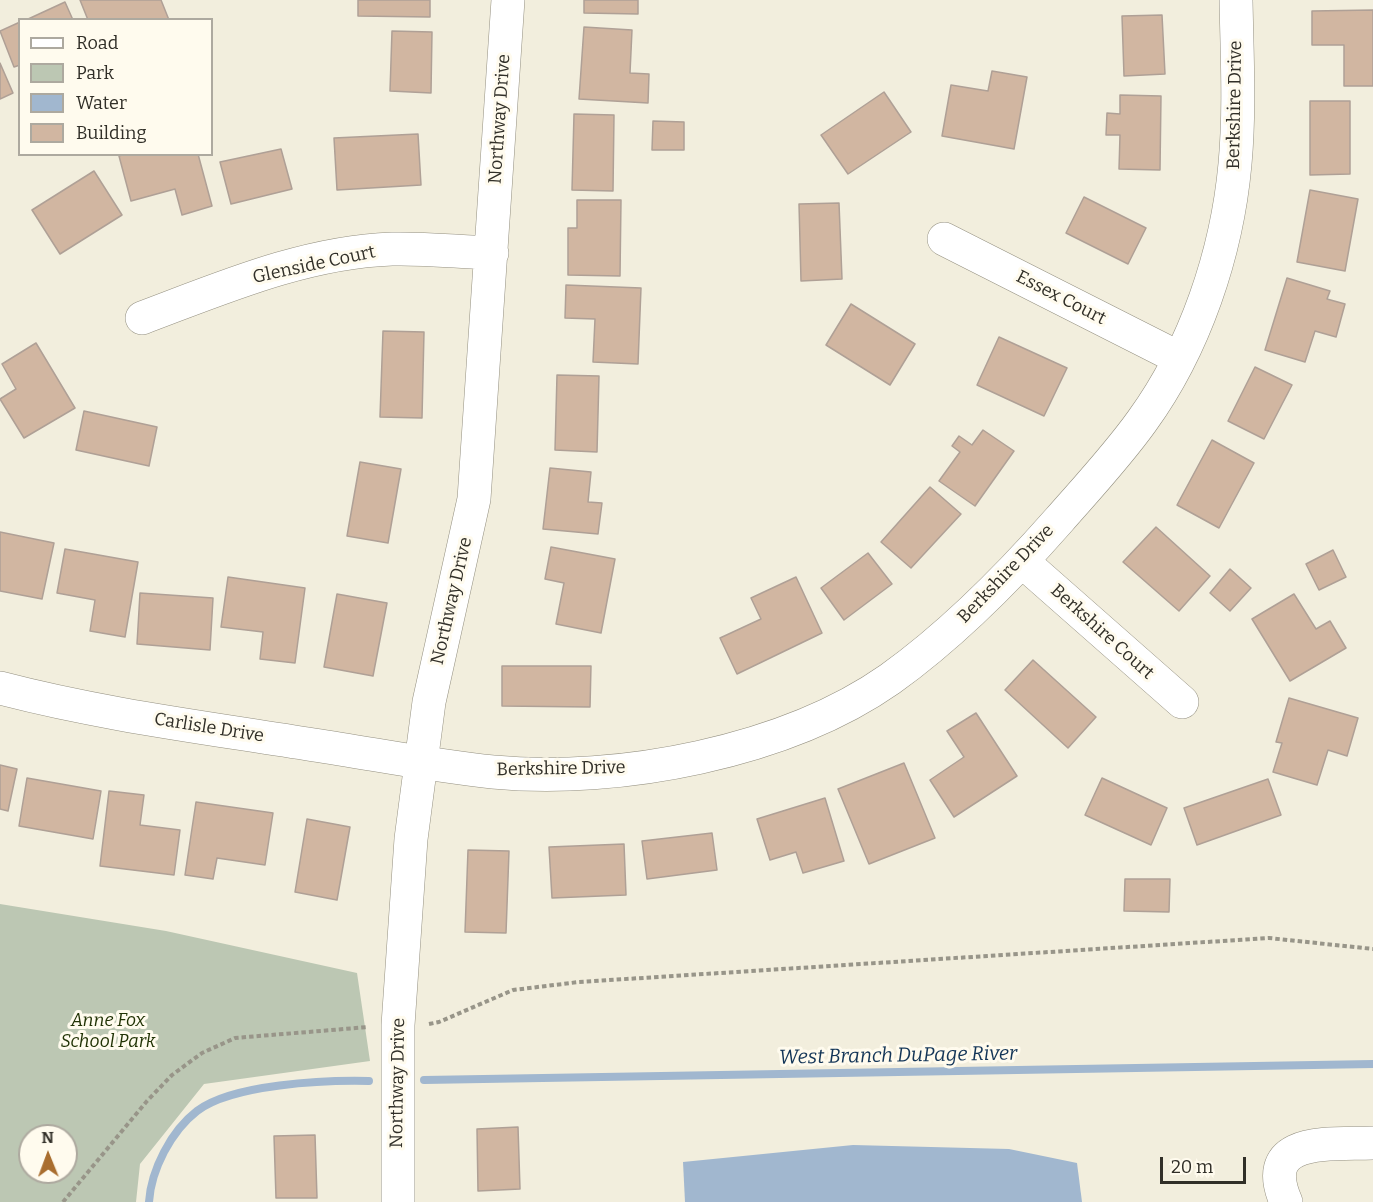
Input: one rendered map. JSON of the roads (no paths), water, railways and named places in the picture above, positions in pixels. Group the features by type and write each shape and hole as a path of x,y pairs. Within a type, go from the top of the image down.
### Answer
{"street":[{"name":"Northway Drive","path":"398,1202 400,980 411,839 420,763 439,653 474,499 508,0"},
{"name":"Berkshire Drive","path":"420,763 497,772 547,773 665,765 721,753 838,710 888,681 947,634 1023,562 1144,418 1179,358 1200,312 1228,212 1238,131 1236,0"},
{"name":"Essex Court","path":"944,239 1179,358"},
{"name":"Glenside Court","path":"142,318 253,276 344,255 391,249 492,253"},
{"name":"Berkshire Court","path":"1023,562 1182,702"},
{"name":"Carlisle Drive","path":"0,688 116,714 420,763"},
{"path":"1286,1202 1281,1168 1283,1160 1291,1151 1308,1146 1373,1143"}],"water":[{"path":"853,1145 1009,1149 1077,1163 1082,1202 685,1202 683,1162"}],"waterway":[{"name":"West Branch DuPage River","path":"424,1080 1373,1064"},
{"name":"West Branch DuPage River","path":"149,1202 158,1164 171,1140 188,1119 213,1102 255,1089 328,1081 369,1081"}],"park label":[{"name":"Anne Fox School Park","path":"108,1031"}]}
